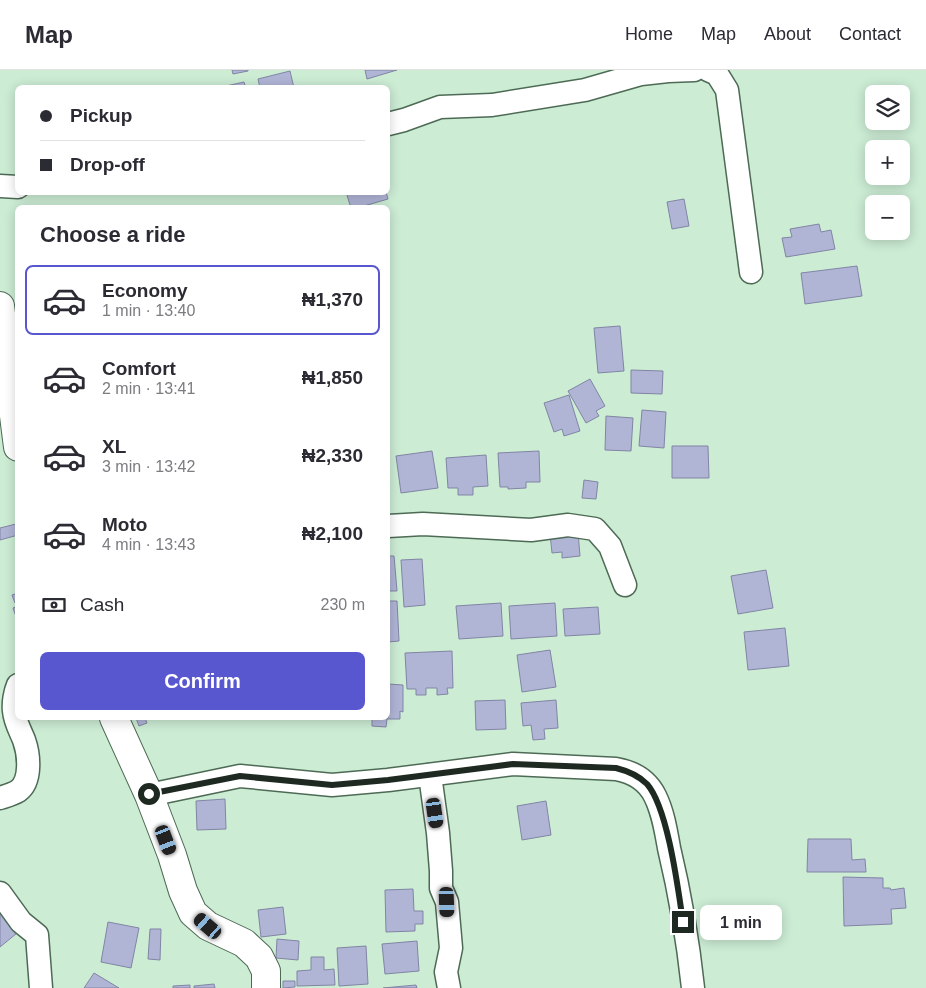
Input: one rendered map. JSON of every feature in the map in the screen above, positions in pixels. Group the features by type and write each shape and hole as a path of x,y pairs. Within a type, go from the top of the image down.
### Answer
{"street":[{"path":"390,124 440,107 492,105 584,90 641,74 694,70"},
{"path":"708,70 717,74 727,90 751,272"},
{"path":"0,186 15,187"},
{"path":"0,306 15,424"},
{"path":"390,526 423,524 531,530 568,525 595,529 610,546 625,585"},
{"path":"0,798 18,791 24,785 28,764 26,749 18,729 7,714 15,692"},
{"path":"115,720 149,794 193,913 208,926 244,943 259,957 266,971 266,988"},
{"path":"149,794 240,776 332,785 513,764 616,768 628,771 639,777 655,795 661,811 674,870 692,988"},
{"path":"430,775 438,832 441,888 447,902 451,948 446,972 449,988"},
{"path":"0,893 21,922 37,935 41,988"}],"building":[{"path":"232,70 248,70 248,71 233,74"},
{"path":"365,70 397,70 367,79"},
{"path":"290,71 293,85 259,85 258,79"},
{"path":"244,82 245,85 230,85"},
{"path":"347,195 387,195 388,199 367,205 350,205"},
{"path":"684,199 689,226 672,229 667,202"},
{"path":"819,224 821,232 831,230 835,249 786,257 782,238 792,237 790,229"},
{"path":"857,266 862,296 805,304 801,273"},
{"path":"620,326 624,371 598,373 594,328"},
{"path":"631,370 663,371 662,394 631,393"},
{"path":"590,379 605,406 596,411 599,416 586,423 568,391"},
{"path":"569,395 580,431 564,436 562,429 554,432 544,403"},
{"path":"642,410 666,412 664,448 639,446"},
{"path":"606,416 633,418 631,451 605,450"},
{"path":"672,446 708,446 709,478 672,478"},
{"path":"432,451 438,488 401,493 396,456"},
{"path":"539,451 540,482 526,482 526,488 508,489 508,487 500,487 498,453"},
{"path":"486,455 488,486 473,487 473,495 458,495 458,488 448,488 446,458"},
{"path":"584,480 598,482 596,499 582,498"},
{"path":"15,524 15,536 0,540 0,528"},
{"path":"578,532 580,556 562,558 562,552 552,553 550,534"},
{"path":"390,556 394,556 397,591 390,591"},
{"path":"422,559 425,605 404,607 401,560"},
{"path":"766,570 773,608 738,614 731,576"},
{"path":"390,601 397,601 399,641 390,642"},
{"path":"501,603 503,636 459,639 456,606"},
{"path":"555,603 557,636 511,639 509,606"},
{"path":"598,607 600,634 565,636 563,609"},
{"path":"785,628 789,666 748,670 744,632"},
{"path":"550,650 556,687 522,692 517,655"},
{"path":"452,651 453,688 447,688 448,694 437,695 437,688 426,688 426,695 416,695 416,689 407,689 405,653"},
{"path":"390,684 403,685 403,712 400,711 400,719 390,719"},
{"path":"505,700 506,729 476,730 475,701"},
{"path":"556,700 558,728 544,729 545,739 533,740 531,725 523,726 521,703"},
{"path":"137,720 146,720 147,723 139,726"},
{"path":"372,720 387,720 386,727 372,726"},
{"path":"225,799 226,829 197,830 196,801"},
{"path":"546,801 551,835 522,840 517,806"},
{"path":"808,839 851,839 852,860 865,859 866,872 807,872"},
{"path":"843,877 883,878 883,888 890,888 891,890 904,888 906,908 891,909 892,924 844,926"},
{"path":"413,889 414,911 423,911 423,924 415,924 415,931 386,932 385,890"},
{"path":"0,901 22,929 0,947"},
{"path":"283,907 286,934 261,937 258,910"},
{"path":"108,922 139,928 131,968 101,962"},
{"path":"150,929 161,929 160,960 148,959"},
{"path":"277,939 299,941 298,960 276,958"},
{"path":"417,941 419,971 385,974 382,944"},
{"path":"366,946 368,984 339,986 337,948"},
{"path":"311,957 324,957 324,970 334,969 335,985 297,986 297,971 311,970"},
{"path":"94,973 119,988 84,988"},
{"path":"283,981 295,981 295,987 283,988"},
{"path":"214,984 215,988 194,988 194,986"},
{"path":"190,985 190,988 173,988 173,986"},
{"path":"416,985 417,988 383,988"}],"route":[{"path":"149,794 240,776 332,785 513,764 616,768 628,771 639,777 655,795 661,811 683,922"}]}
